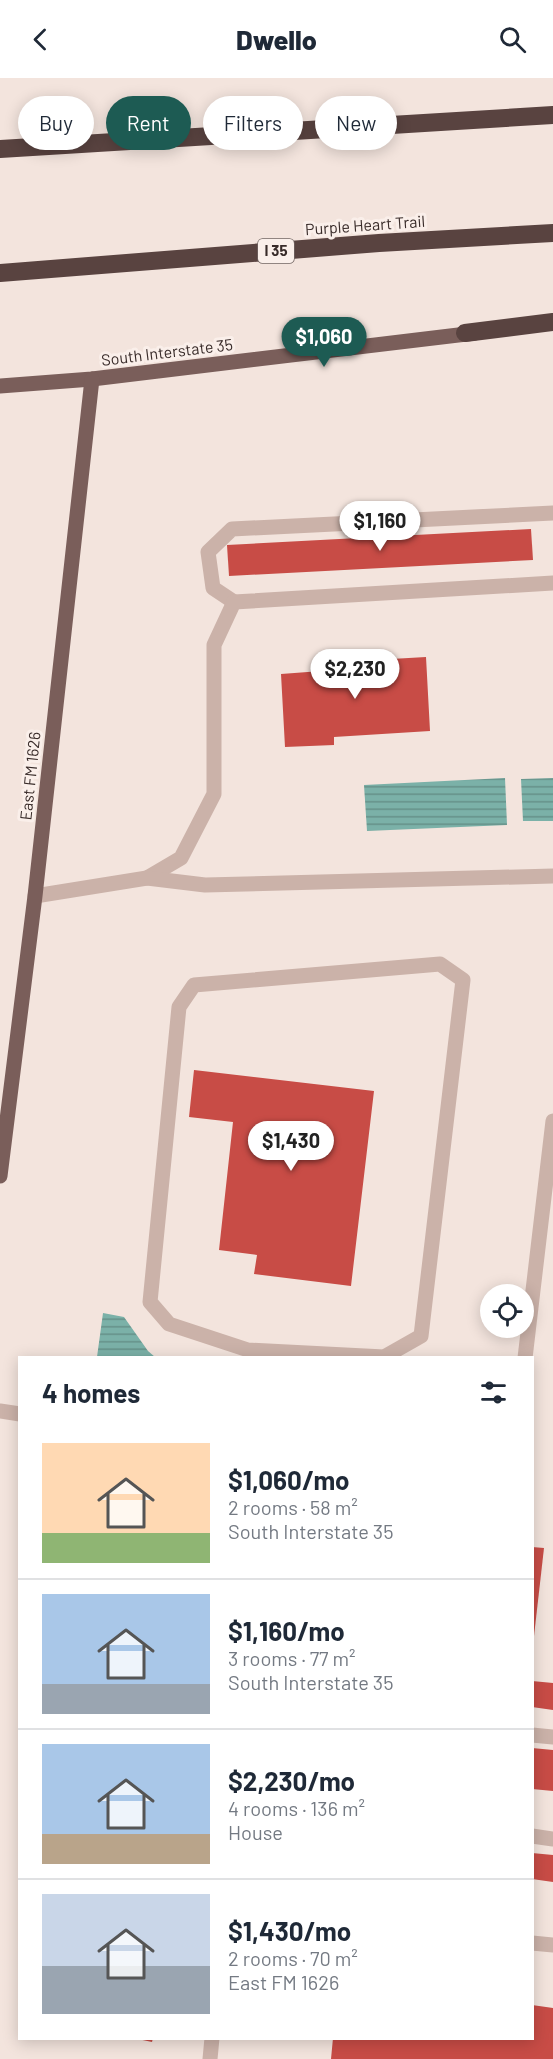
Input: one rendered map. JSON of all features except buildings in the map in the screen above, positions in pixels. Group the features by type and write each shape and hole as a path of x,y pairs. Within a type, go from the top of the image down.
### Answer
{"highway":[{"path":"0,149 553,115"},
{"name":"Purple Heart Trail","path":"0,273 379,243 553,233"},
{"path":"465,333 553,322"}],"main road":[{"name":"South Interstate 35","path":"0,387 92,380 465,333 553,329"},
{"name":"East FM 1626","path":"0,1176 35,896 92,380"}],"lane":[{"path":"553,513 232,529 208,552 213,588 234,602 553,583"},
{"path":"147,878 181,858 214,794 214,645 234,602"},
{"path":"35,896 147,878 205,885 553,876"},
{"path":"338,1356 247,1354 169,1324 150,1302 179,1006 194,985 440,964 464,980 422,1336 386,1356"},
{"path":"525,1356 553,1121"},
{"path":"0,1411 18,1414"},
{"path":"534,1735 553,1737"},
{"path":"534,1836 553,1839"},
{"path":"534,1943 553,1945"},
{"path":"210,2059 212,2040"}],"water":[{"path":"505,778 507,825 367,831 364,785"},
{"path":"553,778 553,821 523,821 521,779"},
{"path":"103,1313 124,1317 154,1356 97,1356"}]}
